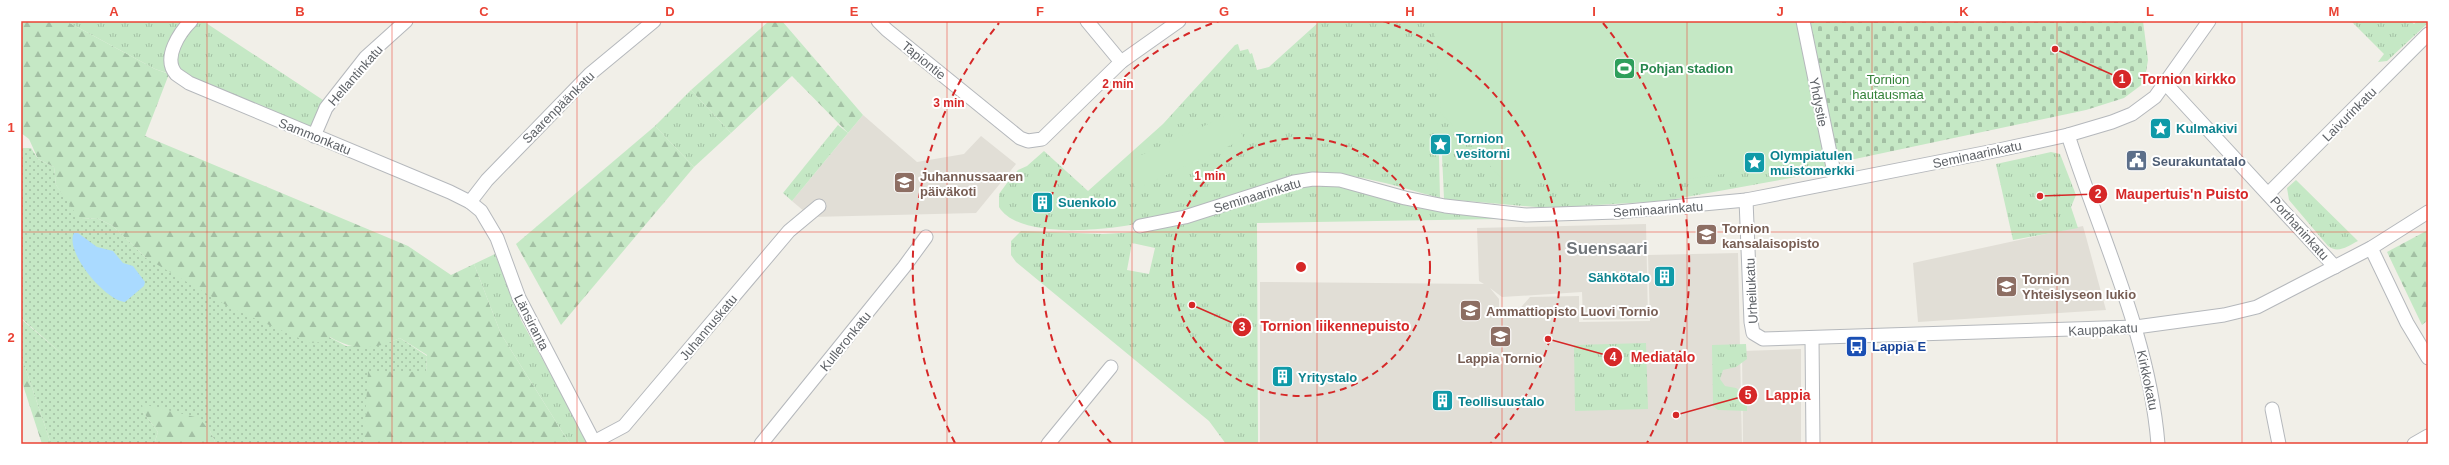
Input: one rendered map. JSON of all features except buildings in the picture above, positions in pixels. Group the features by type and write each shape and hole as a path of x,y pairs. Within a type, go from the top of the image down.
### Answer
{"street":[{"name":"Sammonkatu","path":"191,21 175,42 172,58 175,73 189,83 450,192 470,202"},
{"name":"Hellantinkatu","path":"314,136 326,108 366,57 406,21"},
{"name":"Saarenpäänkatu","path":"470,202 487,180 590,74 654,21"},
{"name":"Tapiontie","path":"878,21 986,111 1020,138 1028,141 1042,139 1121,62"},
{"path":"1087,21 1121,62 1179,21"},
{"name":"Yhdystie","path":"1803,21 1836,182"},
{"name":"Seminaarinkatu","path":"1140,226 1185,217 1294,182 1313,179 1340,180 1405,198 1445,206 1526,215 1610,212 1746,200 2068,135 2132,114 2155,97 2166,84 2195,38 2209,21"},
{"name":"Laivurinkatu","path":"2269,193 2428,34"},
{"name":"Porthaninkatu","path":"2166,84 2269,193 2335,267"},
{"name":"Kirkkokatu","path":"2068,135 2136,328 2156,415 2158,444"},
{"name":"Urheilukatu","path":"1746,200 1753,333"},
{"name":"Länsiranta","path":"470,202 481,211 497,238 519,298 595,443"},
{"name":"Juhannuskatu","path":"595,443 624,426 790,231 819,206"},
{"name":"Kauppakatu","path":"1753,333 1763,339 2136,328 2224,315 2257,307 2371,248 2428,212"},
{"name":"Kulleronkatu","path":"761,444 904,267 926,237"},
{"path":"2371,248 2407,322 2428,358"},
{"path":"1812,338 1813,444"},
{"path":"1048,444 1111,367"},
{"path":"2272,410 2279,444"},
{"path":"2414,444 2428,436"}],"shaded area":[{"name":"Juhannussaaren päiväkoti","path":"863,115 917,162 964,154 981,136 1016,164 976,213 811,217 792,201"},
{"name":"Lappia Tornio","path":"1646,224 1648,319 1583,320 1582,292 1502,297 1490,288 1499,299 1499,312 1517,312 1530,297 1579,296 1579,322 1650,321 1648,255 1738,253 1742,444 1260,444 1260,282 1484,284 1479,281 1477,228"},
{"name":"Tornion Yhteislyseon lukio","path":"2083,226 2106,310 1918,322 1913,263"},
{"path":"1801,349 1801,444 1743,444 1742,351"}],"green space":[{"path":"21,21 66,21 155,69 169,74 145,136 408,246 451,275 474,264 501,334 570,444 368,444 364,439 368,371 426,372 427,355 400,338 373,347 356,347 347,345 330,337 322,342 310,343 231,308 146,258 113,226 97,218 82,219 76,214 56,185 54,167 38,159 29,139 21,133"},
{"path":"66,21 203,21 326,102 312,132 191,81 155,69"},
{"path":"769,21 782,21 863,115 848,133 792,76 731,133 691,90"},
{"path":"1320,21 1496,21 1781,32 1829,171 1664,201 1547,208 1444,199 1442,155 1446,150 1446,143 1440,138 1435,143 1434,149 1439,155 1440,198 1359,177 1326,173 1309,173 1172,216 1117,227 1071,230 1048,229 1027,225 1010,218 999,207 999,194 1007,183 1018,170 1027,166 1044,151 1088,191 1163,124 1235,45 1238,44 1240,51 1248,49 1250,54 1252,53 1257,70 1269,67"},
{"name":"Pohjan stadion","path":"1436,21 1801,21 1828,159 1673,181 1505,182 1441,113 1434,23"},
{"name":"Tornion hautausmaa","path":"1809,21 2143,21 2148,60 2144,83 2124,98 2086,110 1836,163"},
{"path":"2351,21 2411,21 2414,24 2417,21 2428,21 2428,23 2387,61 2378,62 2384,54"},
{"path":"691,90 731,133 694,167 655,126"},
{"path":"1232,113 1244,139 1136,189 1124,163"},
{"path":"838,125 848,133 792,201 783,193"},
{"path":"655,126 694,167 561,325 516,244"},
{"path":"21,148 31,148 38,159 54,167 56,185 82,219 97,218 113,226 146,258 329,337 346,346 390,342 400,338 427,356 426,372 364,439 368,444 216,444 210,431 143,412 158,432 154,444 51,444 21,355 21,319 69,360 21,318"},
{"path":"2051,152 2060,154 2076,195 2071,207 2078,228 2013,240 1996,164"},
{"path":"2296,180 2358,241 2347,247 2339,249 2328,246 2289,200 2287,188"},
{"path":"1322,184 1350,189 1403,204 1499,219 1257,223 1258,444 1226,444 1209,421 1016,262 1011,255 1011,241 1021,231 1103,234 1139,232 1296,186","holes":["1132,243 1155,248 1149,274 1127,270"]},
{"path":"2428,230 2428,320 2422,325 2387,252"},
{"path":"495,254 521,320 589,444 570,444 501,334 474,264"},
{"path":"1646,343 1648,409 1575,411 1574,345"},
{"path":"1746,344 1747,359 1736,367 1723,370 1720,379 1725,386 1736,388 1747,396 1747,411 1718,410 1713,406 1712,345"},
{"path":"21,355 51,444 42,444 21,379"},
{"path":"142,404 199,418 210,431 216,444 154,444 158,432 143,412"}],"water":[{"path":"74,233 78,233 97,247 113,251 123,263 133,266 145,282 144,286 125,302 117,300 98,285 81,263 75,252 73,241"}],"place":[{"name":"Tornion kirkko","path":"2055,49"},
{"name":"Pohjan stadion","path":"1624,68"},
{"name":"Kulmakivi","path":"2160,128"},
{"name":"Tornion vesitorni","path":"1441,145"},
{"name":"Seurakuntatalo","path":"2137,161"},
{"name":"Olympiatulen muistomerkki","path":"1754,162"},
{"name":"Juhannussaaren päiväkoti","path":"904,183"},
{"name":"Maupertuis'n Puisto","path":"2040,196"},
{"name":"Suenkolo","path":"1043,202"},
{"name":"Tornion kansalaisopisto","path":"1706,235"},
{"name":"Sähkötalo","path":"1665,277"},
{"name":"Tornion Yhteislyseon lukio","path":"2007,286"},
{"name":"Tornion liikennepuisto","path":"1192,305"},
{"name":"Ammattiopisto Luovi Tornio","path":"1471,311"},
{"name":"Lappia Tornio","path":"1500,336"},
{"name":"Mediatalo","path":"1548,339"},
{"name":"Lappia E","path":"1857,346"},
{"name":"Yritystalo","path":"1283,377"},
{"name":"Teollisuustalo","path":"1443,401"},
{"name":"Lappia","path":"1676,415"}],"district":[{"name":"Suensaari","path":"1607,248"}]}
